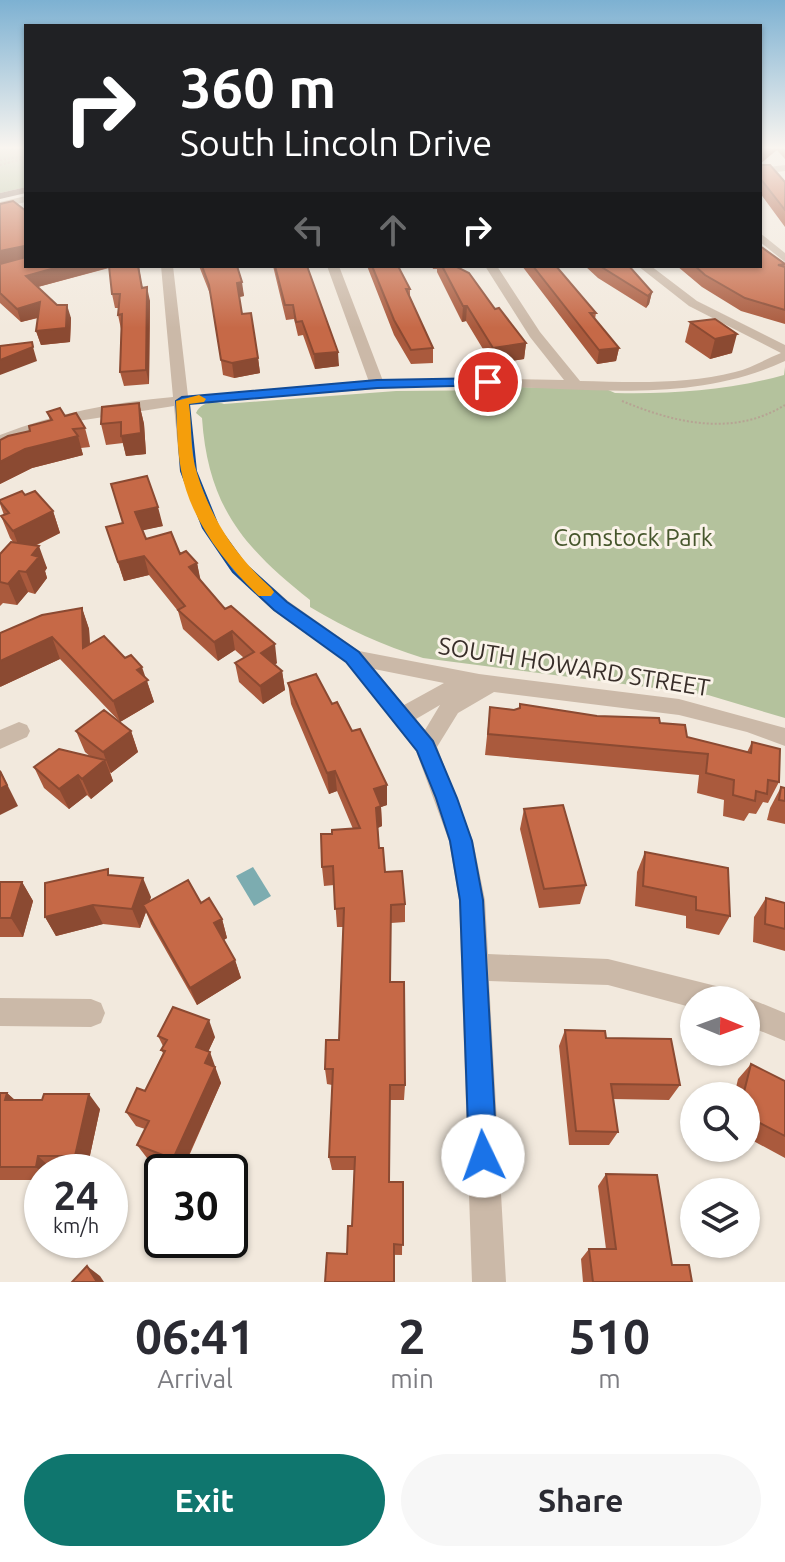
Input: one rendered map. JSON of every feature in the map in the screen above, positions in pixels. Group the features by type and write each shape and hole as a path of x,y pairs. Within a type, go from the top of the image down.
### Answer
{"street":[{"path":"762,238 785,259"},
{"path":"167,268 188,471 211,528 249,577 281,606 353,657 426,747 461,841 472,900 489,1282"},
{"path":"334,268 377,384"},
{"path":"492,268 535,334 574,383"},
{"path":"646,268 662,284 715,318 785,350"},
{"path":"0,441 17,433 102,411 182,401 377,384 671,385 737,376 785,356"},
{"name":"SOUTH HOWARD STREET","path":"353,657 492,683 669,705 756,725 785,737"},
{"path":"401,717 438,693 468,679"},
{"path":"426,747 450,707 492,683"},
{"path":"474,967 608,972 680,991"},
{"path":"0,1012 91,1013"},
{"path":"760,1017 785,1027"}],"path":[{"path":"613,397 655,415 700,424 746,420 768,415 785,405"}],"green space":[{"name":"Comstock Park","path":"785,367 785,718 708,695 423,658 379,642 338,622 310,607 310,600 266,562 233,522 212,476 202,418 196,413 204,405 212,403 396,391 512,390 518,387 606,389 615,393 700,390 742,385 784,375"}],"water":[{"path":"253,867 271,896 254,906 236,876"}],"building":[{"path":"0,209 23,209 24,246 0,251"},
{"path":"762,247 785,264 778,265 785,267 785,310 745,298 697,268 762,268"},
{"path":"24,258 24,268 55,268 26,276 57,305 67,305 66,328 36,331 40,302 17,309 0,293 0,264"},
{"path":"109,268 138,268 142,288 147,287 146,370 120,372 120,294 112,294"},
{"path":"203,268 238,268 242,282 237,283 242,314 251,313 258,358 232,363 221,360 209,285"},
{"path":"276,268 308,268 338,352 314,354 302,321 296,322 293,305 285,305"},
{"path":"373,268 399,268 433,348 411,350 394,320"},
{"path":"443,268 459,268 469,273 495,309 499,308 526,343 493,348 467,306 463,306"},
{"path":"535,268 558,268 596,313 590,313 619,348 599,350"},
{"path":"603,268 631,268 652,292 648,296"},
{"path":"715,319 737,334 715,339 690,322"},
{"path":"32,342 33,347 0,360 0,346"},
{"path":"139,403 141,433 121,436 121,422 101,424 102,407"},
{"path":"60,408 65,416 76,413 85,428 73,429 78,436 25,449 0,462 0,440 30,431 29,426 52,420 47,412"},
{"path":"147,476 158,507 135,512 146,539 171,532 180,554 186,551 197,563 189,567 225,609 231,606 275,644 261,653 282,671 260,686 235,663 254,652 232,631 214,642 178,610 185,606 144,556 118,562 106,527 123,523 111,484"},
{"path":"22,491 25,495 35,491 53,511 13,531 1,516 9,513 0,500"},
{"path":"11,542 39,546 32,555 39,557 26,572 19,571 8,584 0,582 0,554"},
{"path":"82,608 83,648 104,636 125,658 131,655 142,667 137,670 148,680 113,701 52,637 0,661 0,633 42,615"},
{"path":"316,674 332,704 337,702 352,731 360,729 387,785 374,789 381,806 376,808 379,848 383,848 385,872 402,871 405,904 391,905 390,982 404,982 405,1085 390,1085 389,1182 403,1182 403,1245 394,1244 394,1282 325,1282 327,1253 347,1254 348,1226 352,1226 355,1157 329,1157 333,1069 325,1069 326,1040 339,1040 344,908 335,909 333,866 322,867 321,834 360,828 335,771 327,773 288,683"},
{"path":"520,704 597,716 659,718 660,723 685,725 687,737 751,753 752,742 780,749 779,782 768,780 767,794 756,791 755,801 733,795 734,780 706,773 708,754 488,734 490,707 514,710 520,708"},
{"path":"104,710 131,731 103,752 76,731"},
{"path":"59,749 105,760 82,779 78,775 59,789 34,767"},
{"path":"0,771 7,785 0,789"},
{"path":"781,787 785,788 785,801 779,800"},
{"path":"563,805 586,885 544,889 524,809"},
{"path":"645,852 728,868 730,916 696,910 696,897 643,886"},
{"path":"108,869 108,875 143,878 132,909 93,905 45,917 45,883"},
{"path":"188,880 201,903 209,898 222,919 214,923 235,960 190,988 143,905"},
{"path":"0,882 22,882 11,918 0,918"},
{"path":"766,898 785,903 785,929 765,924"},
{"path":"173,1007 209,1020 196,1047 210,1052 205,1063 215,1067 175,1154 160,1154 137,1145 149,1121 126,1112 137,1088 145,1091 165,1051 161,1050 167,1040 158,1036"},
{"path":"565,1030 605,1031 606,1038 671,1039 680,1085 611,1084 618,1132 576,1131"},
{"path":"750,1066 785,1081 785,1136 760,1123 760,1082 746,1082"},
{"path":"0,1093 7,1093 5,1100 42,1100 44,1094 89,1094 75,1154 24,1154 24,1167 0,1167"},
{"path":"606,1174 657,1175 672,1265 689,1265 692,1282 593,1282 589,1249 616,1249"},
{"path":"87,1266 97,1282 72,1282"}],"slow traffic":[{"path":"199,399 182,401 188,471 211,528 239,568 265,592"}],"route":[{"path":"483,1156 472,900 461,841 426,747 353,657 281,606 239,568 211,528 188,471 182,401 377,384 488,382"}]}
